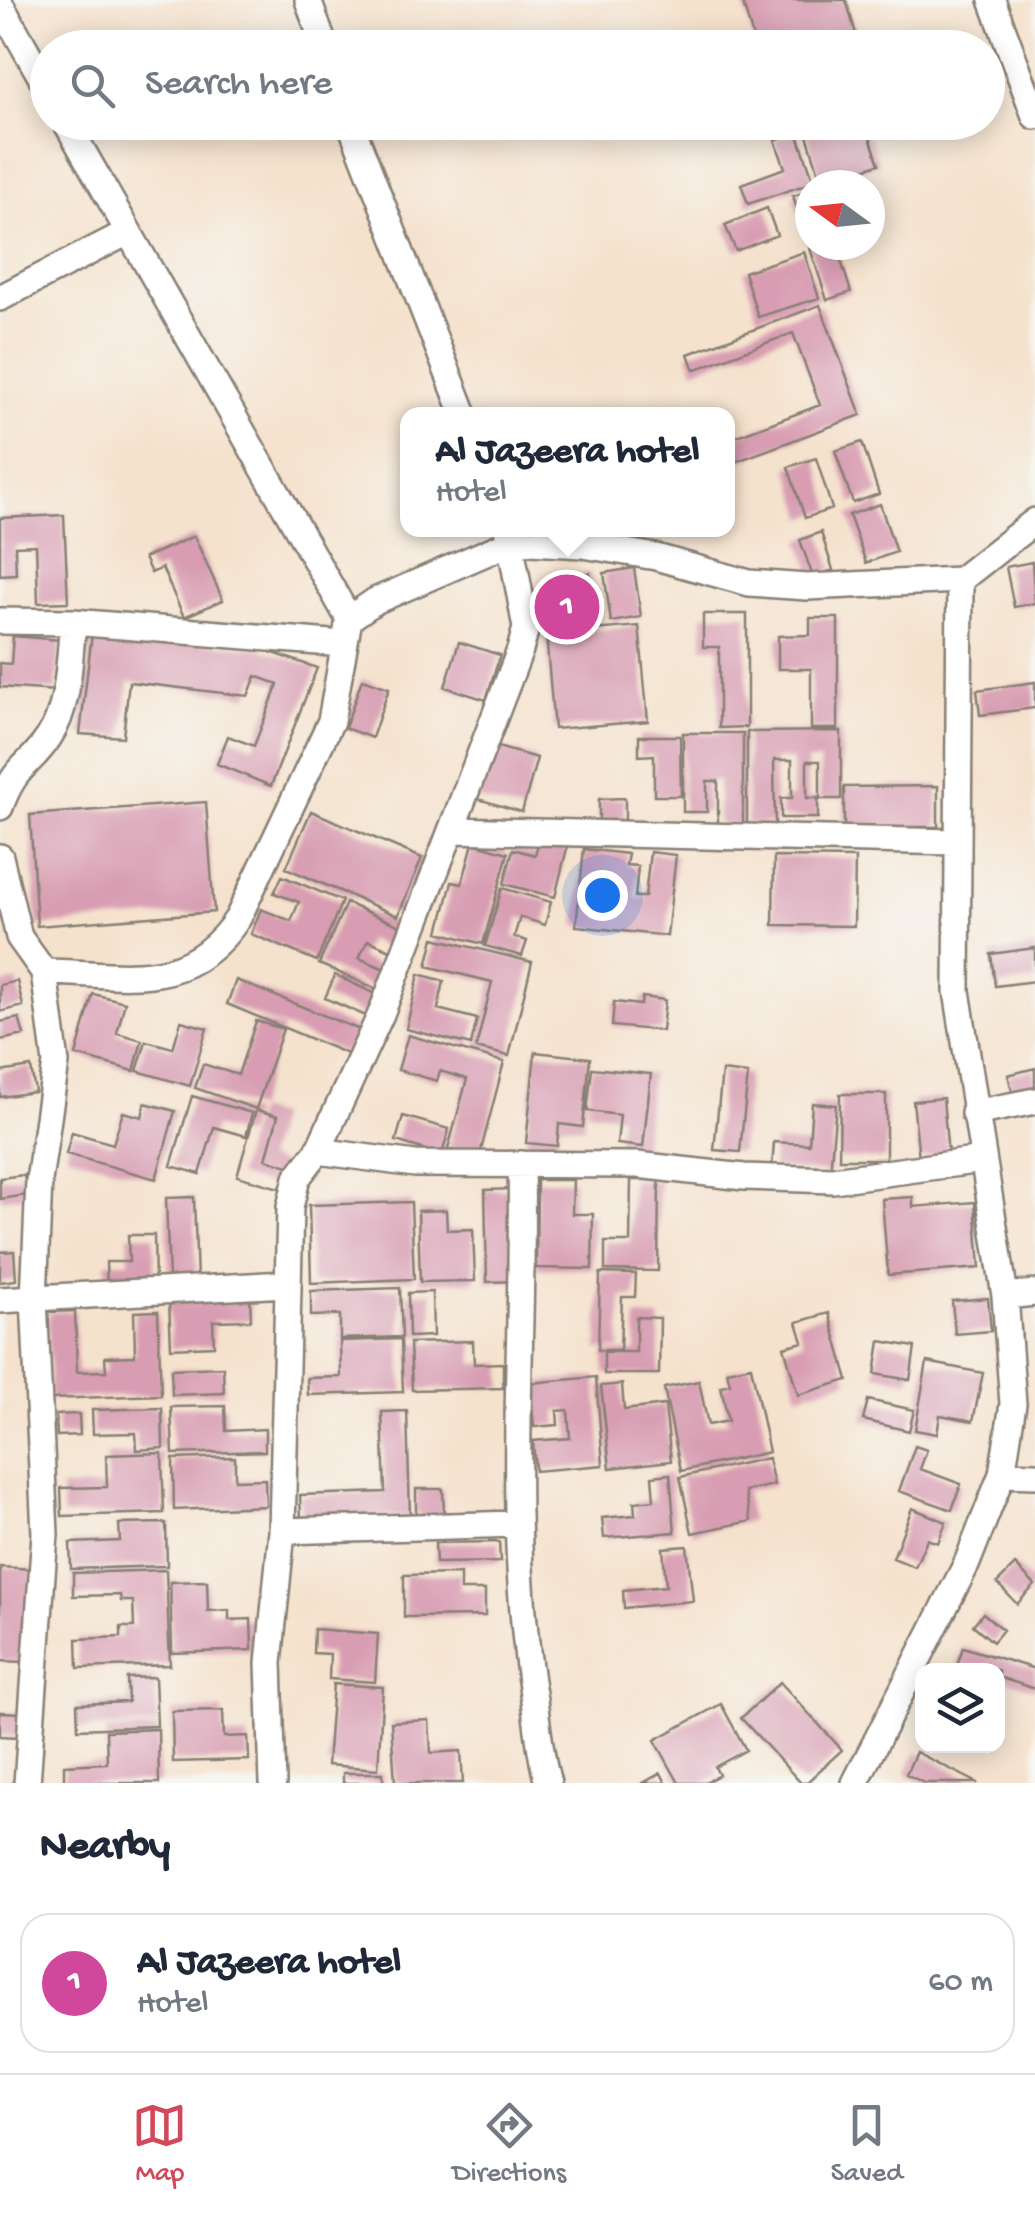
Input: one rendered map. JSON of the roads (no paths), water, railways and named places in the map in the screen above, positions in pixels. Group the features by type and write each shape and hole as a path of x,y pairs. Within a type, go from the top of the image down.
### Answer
{"street":[{"path":"308,0 319,30"},
{"path":"992,0 1003,30"},
{"path":"0,4 30,57"},
{"path":"1005,35 1035,116"},
{"path":"76,140 346,631"},
{"path":"357,140 461,407"},
{"path":"0,298 128,232"},
{"path":"525,537 638,554 749,583 806,587 960,580 1035,521"},
{"path":"44,972 162,974 195,964 219,946 238,918 331,721 346,631 374,601 506,537"},
{"path":"273,1783 269,1664 282,1531 285,1284 290,1207 297,1178 318,1151 381,1014 526,628 513,573 510,537"},
{"path":"867,1780 913,1662 967,1564 1002,1474 1013,1404 1006,1296 957,991 955,842 960,580"},
{"path":"0,621 346,631"},
{"path":"0,807 12,774 49,738 63,705 74,622"},
{"path":"452,830 955,842"},
{"path":"0,858 20,937 44,972 56,1063 39,1181 34,1298 45,1534 28,1718 27,1783"},
{"path":"974,1113 1035,1101"},
{"path":"318,1151 415,1164 637,1165 744,1177 833,1180 982,1160"},
{"path":"522,1164 524,1292 517,1420 521,1626 548,1783"},
{"path":"0,1300 285,1284"},
{"path":"1006,1296 1035,1293"},
{"path":"1002,1474 1035,1475"},
{"path":"282,1531 518,1524"}],"place":[{"name":"Al Jazeera hotel","path":"567,607"}]}
